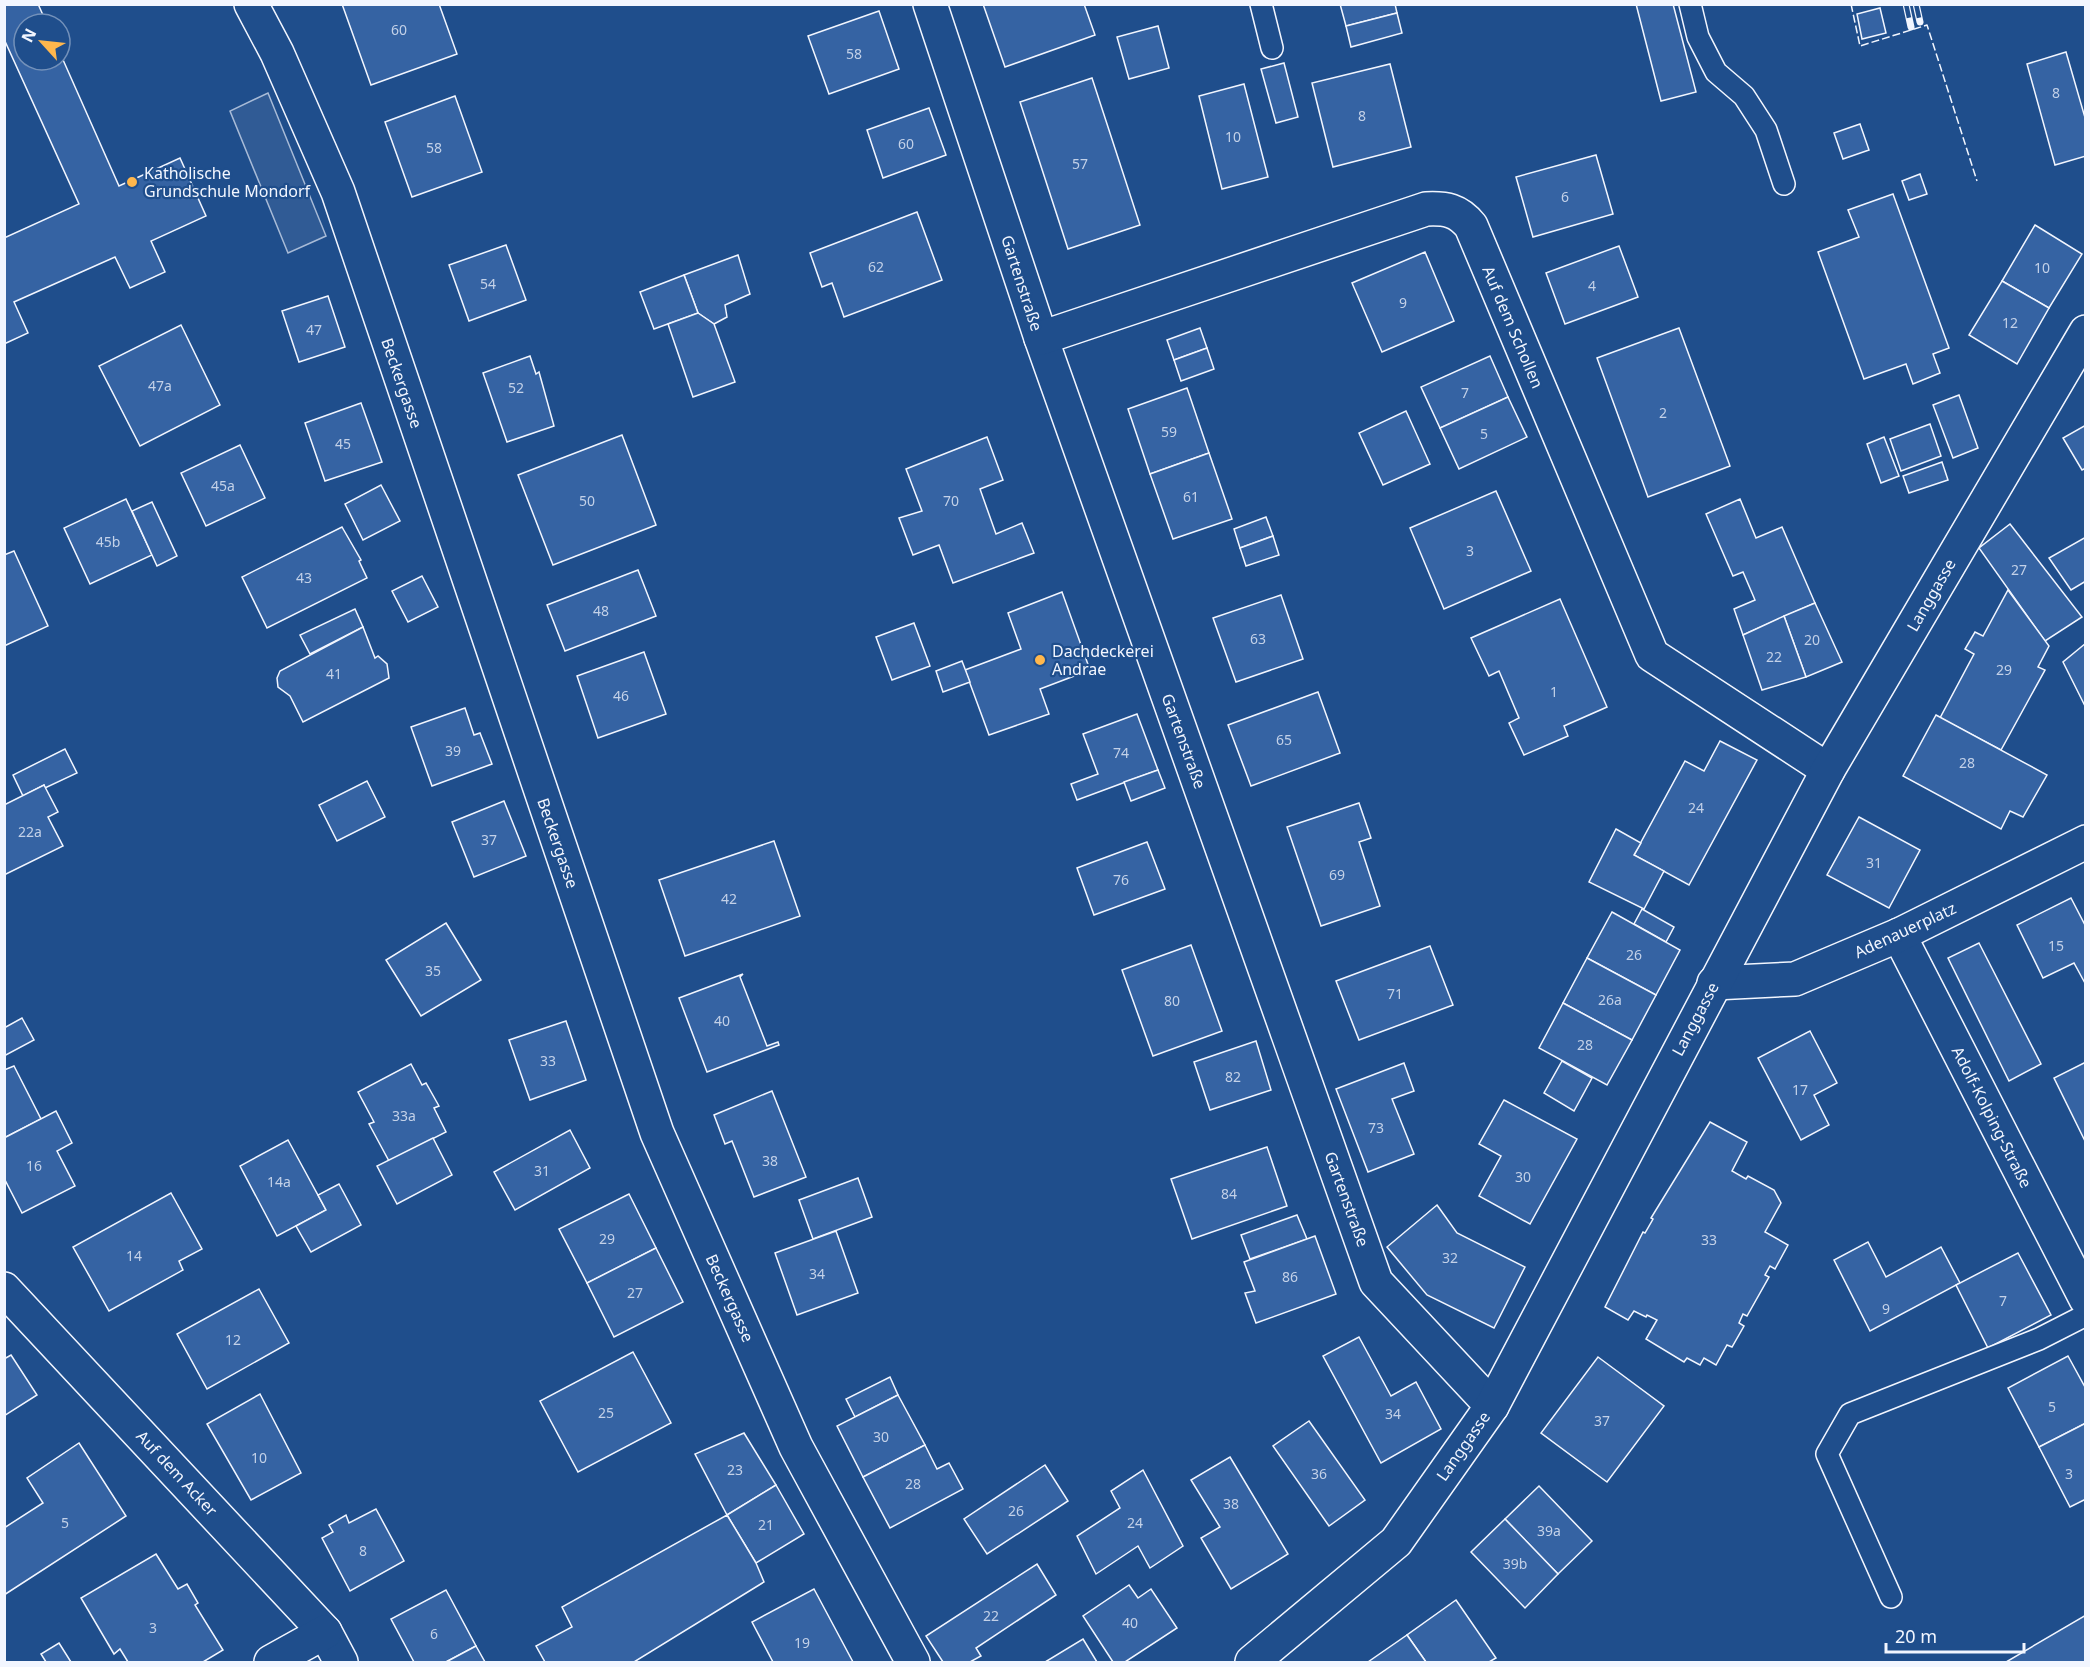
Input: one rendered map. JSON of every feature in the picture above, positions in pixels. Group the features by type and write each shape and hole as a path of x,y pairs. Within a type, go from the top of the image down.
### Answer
{"street":[{"name":"Beckergasse","path":"250,4 277,53 338,192 657,1133 796,1447 913,1662"},
{"name":"Gartenstraße","path":"930,4 1041,338 1376,1282 1492,1406"},
{"name":"Auf dem Schollen","path":"1041,338 1426,209 1444,208 1461,214 1471,226 1652,655 1828,770"},
{"name":"Langgasse","path":"1252,1662 1396,1542 1492,1406 1828,770 2085,332"},
{"name":"Adenauerplatz","path":"1714,983 1795,979 1899,934 2085,842"},
{"name":"Adolf-Kolping-Straße","path":"1899,934 2085,1299"},
{"name":"Auf dem Acker","path":"4,1289 325,1632 341,1662"},
{"path":"271,1662 325,1632"}],"lane":[{"path":"1261,4 1272,48"},
{"path":"1690,4 1698,37 1716,72 1744,96 1766,130 1784,184"},
{"path":"1891,1597 1827,1454 1850,1414 2039,1339 2085,1315"}],"shaded area":[{"path":"268,93 326,236 288,253 230,111"}],"building":[{"path":"4,4 38,4 42,12 12,12 12,57 4,39"},
{"path":"342,4 439,4 457,54 371,85"},
{"path":"983,4 1084,4 1095,35 1005,67"},
{"path":"1340,4 1395,4 1397,13 1346,26"},
{"path":"1636,4 1673,4 1696,92 1661,101"},
{"path":"1880,8 1886,33 1862,39 1857,14"},
{"path":"879,11 899,69 829,94 808,36"},
{"path":"1397,13 1402,33 1351,47 1346,26"},
{"path":"1158,26 1169,68 1129,79 1117,37"},
{"path":"2066,52 2086,121 2086,156 2055,165 2027,64"},
{"path":"1284,63 1298,117 1276,123 1261,69"},
{"path":"1390,64 1411,147 1333,167 1312,83"},
{"path":"19,72 68,72 119,186 180,158 206,216 151,241 165,272 130,288 115,257 14,302 28,333 4,344 4,238 79,204"},
{"path":"1092,78 1140,225 1068,249 1020,102"},
{"path":"1244,84 1268,177 1222,189 1199,96"},
{"path":"455,96 482,172 412,197 385,122"},
{"path":"929,108 946,155 883,178 867,130"},
{"path":"1860,124 1869,150 1843,159 1834,133"},
{"path":"1596,155 1613,214 1533,237 1516,177"},
{"path":"1920,174 1927,194 1909,200 1902,181"},
{"path":"1893,194 1949,348 1933,354 1940,373 1913,384 1906,364 1864,379 1818,252 1859,237 1848,210"},
{"path":"917,212 942,280 844,317 832,283 822,287 810,253"},
{"path":"2035,225 2082,254 2049,308 2002,281"},
{"path":"506,245 526,300 469,321 449,265"},
{"path":"1619,246 1638,297 1565,324 1546,273"},
{"path":"1425,252 1454,321 1382,352 1352,283"},
{"path":"738,255 750,294 725,305 727,317 714,324 698,313 684,275"},
{"path":"684,275 698,313 654,329 640,292"},
{"path":"2002,281 2049,308 2017,364 1969,335"},
{"path":"328,296 345,347 299,362 282,311"},
{"path":"698,313 714,324 735,382 693,397 668,324"},
{"path":"181,325 220,405 140,446 99,366"},
{"path":"1200,328 1207,348 1174,360 1167,340"},
{"path":"1679,328 1730,466 1648,497 1597,358"},
{"path":"1207,348 1214,369 1181,381 1174,360"},
{"path":"530,356 536,374 539,372 554,426 507,442 483,373"},
{"path":"1490,356 1508,397 1440,428 1421,387"},
{"path":"1187,388 1209,453 1150,474 1128,409"},
{"path":"1959,395 1978,448 1953,458 1933,405"},
{"path":"1508,397 1527,437 1459,469 1440,428"},
{"path":"361,403 382,462 325,481 305,423"},
{"path":"1406,411 1430,464 1383,485 1359,433"},
{"path":"1930,424 1941,456 1901,471 1890,439"},
{"path":"2086,425 2086,468 2082,470 2063,438"},
{"path":"622,435 656,525 553,565 518,475"},
{"path":"987,437 1003,480 980,489 996,534 1022,523 1034,553 953,583 939,545 913,555 899,518 922,511 906,469"},
{"path":"1884,437 1899,476 1881,483 1867,444"},
{"path":"240,445 265,498 206,526 181,473"},
{"path":"1209,453 1232,519 1173,539 1150,474"},
{"path":"1942,462 1948,480 1909,493 1903,476"},
{"path":"381,485 400,521 363,540 345,504"},
{"path":"1496,491 1531,571 1444,609 1410,528"},
{"path":"126,499 152,555 90,584 64,528"},
{"path":"1740,499 1756,538 1782,527 1815,603 1743,635 1734,609 1755,600 1743,572 1733,576 1706,514"},
{"path":"152,502 177,556 157,566 132,511"},
{"path":"1266,517 1273,536 1240,548 1234,529"},
{"path":"2010,524 2082,617 2045,641 1979,548"},
{"path":"342,527 361,560 359,561 367,578 267,628 242,577"},
{"path":"1273,536 1279,555 1246,566 1240,548"},
{"path":"2086,537 2086,581 2071,590 2049,558"},
{"path":"14,551 48,626 4,646 4,555"},
{"path":"638,570 656,616 565,651 547,605"},
{"path":"422,576 438,607 408,622 392,591"},
{"path":"2008,590 2049,646 2038,667 2045,670 2001,750 1940,718 1974,654 1965,649 1975,632 1983,636"},
{"name":"Dachdeckerei Andrae","path":"1062,592 1090,670 1040,689 1049,714 989,735 965,670 1021,649 1008,613"},
{"path":"1281,595 1303,659 1236,682 1213,618"},
{"path":"1560,599 1607,707 1564,726 1568,736 1524,755 1509,723 1519,718 1499,671 1489,676 1471,638"},
{"path":"1815,603 1842,662 1806,677 1784,616"},
{"path":"355,609 363,627 310,654 300,635"},
{"path":"1784,616 1806,677 1762,690 1743,635"},
{"path":"914,623 930,666 892,680 876,637"},
{"path":"363,627 375,658 378,656 387,664 389,678 303,722 290,696 278,687 277,678 280,671"},
{"path":"2086,643 2086,708 2063,662"},
{"path":"644,652 666,714 598,738 577,676"},
{"path":"962,661 970,682 943,692 936,671"},
{"path":"1318,692 1340,753 1251,786 1228,725"},
{"path":"465,708 474,735 480,733 492,764 432,786 411,727"},
{"path":"1137,714 1158,770 1077,800 1071,784 1098,774 1083,734"},
{"path":"1936,715 2047,775 2023,817 2010,811 2001,829 1903,776"},
{"path":"1720,741 1757,760 1689,885 1634,855 1685,761 1704,771"},
{"path":"65,749 77,773 45,788 44,785 23,796 13,775"},
{"path":"1158,770 1165,788 1131,801 1124,782"},
{"path":"367,781 385,817 337,841 319,805"},
{"path":"44,785 58,812 48,817 63,846 4,875 4,805"},
{"path":"504,801 526,856 474,877 452,822"},
{"path":"1359,803 1371,838 1359,842 1380,906 1321,926 1287,827"},
{"path":"1859,817 1920,850 1889,908 1827,875"},
{"path":"1616,829 1641,843 1634,855 1664,871 1644,909 1589,882"},
{"path":"774,841 800,916 685,956 659,880"},
{"path":"1147,842 1165,889 1094,915 1077,868"},
{"path":"2071,898 2086,927 2086,985 2074,963 2043,978 2017,925"},
{"path":"1642,909 1674,927 1666,942 1634,924"},
{"path":"1612,912 1680,950 1656,995 1587,958"},
{"path":"446,923 481,980 421,1016 386,960"},
{"path":"1979,943 2041,1064 2009,1081 1948,958"},
{"path":"1191,945 1222,1031 1153,1056 1122,970"},
{"path":"1430,946 1453,1005 1359,1040 1336,981"},
{"path":"1587,958 1656,995 1632,1040 1563,1003"},
{"path":"743,974 740,977 767,1046 778,1042 779,1045 707,1072 679,998"},
{"path":"1563,1003 1632,1040 1607,1085 1539,1048"},
{"path":"22,1018 34,1040 4,1056 4,1028"},
{"path":"566,1021 586,1080 530,1100 509,1040"},
{"path":"1810,1031 1837,1083 1814,1095 1829,1125 1801,1140 1758,1058"},
{"path":"1256,1041 1271,1090 1210,1110 1194,1062"},
{"path":"1562,1061 1592,1078 1574,1111 1544,1093"},
{"path":"2086,1062 2086,1141 2085,1141 2054,1078"},
{"path":"1404,1063 1414,1091 1392,1099 1414,1154 1368,1172 1336,1089"},
{"path":"411,1064 422,1085 426,1083 439,1106 434,1108 446,1132 389,1161 369,1124 374,1122 358,1092"},
{"path":"14,1066 41,1119 4,1138 4,1070"},
{"path":"772,1091 806,1177 754,1197 732,1141 725,1144 714,1115"},
{"path":"1504,1100 1577,1139 1530,1224 1479,1196 1501,1156 1479,1144"},
{"path":"56,1111 72,1143 57,1151 75,1186 22,1213 4,1178 4,1138"},
{"path":"1710,1122 1747,1142 1732,1171 1746,1179 1748,1176 1774,1190 1781,1203 1765,1232 1788,1245 1775,1269 1770,1266 1765,1275 1769,1277 1747,1316 1743,1314 1739,1323 1744,1326 1732,1347 1727,1345 1716,1365 1704,1358 1700,1365 1687,1358 1684,1362 1646,1339 1657,1320 1634,1311 1628,1320 1605,1307 1643,1232 1645,1233 1653,1219 1651,1218"},
{"path":"570,1130 590,1168 515,1210 494,1172"},
{"path":"433,1138 452,1175 397,1204 377,1166"},
{"path":"288,1140 326,1210 277,1236 240,1166"},
{"path":"1267,1147 1287,1206 1192,1239 1171,1179"},
{"path":"858,1178 872,1217 813,1239 799,1200"},
{"path":"339,1184 361,1225 311,1252 296,1226 326,1210 318,1195"},
{"path":"171,1193 202,1249 179,1261 183,1270 109,1311 73,1247"},
{"path":"629,1194 656,1248 587,1283 559,1229"},
{"path":"1437,1205 1457,1233 1525,1267 1494,1328 1427,1295 1387,1247"},
{"path":"1297,1215 1307,1239 1250,1259 1241,1235"},
{"path":"836,1231 858,1293 797,1315 775,1253"},
{"path":"1315,1236 1336,1294 1256,1323 1245,1293 1255,1291 1244,1262"},
{"path":"1868,1242 1886,1277 1941,1247 1960,1283 1870,1331 1834,1260"},
{"path":"656,1248 683,1302 614,1337 587,1283"},
{"path":"2018,1253 2051,1315 1988,1348 1956,1285"},
{"path":"259,1289 289,1343 207,1389 177,1334"},
{"path":"1359,1337 1391,1396 1416,1382 1441,1429 1381,1463 1323,1356"},
{"path":"633,1352 671,1423 578,1472 540,1401"},
{"path":"11,1355 37,1395 4,1416 4,1359"},
{"path":"2068,1356 2086,1389 2086,1423 2039,1447 2008,1388"},
{"path":"1598,1357 1664,1406 1607,1482 1541,1433"},
{"path":"890,1377 898,1395 855,1417 846,1399"},
{"path":"260,1394 301,1473 251,1500 207,1424"},
{"path":"898,1395 925,1445 863,1477 837,1426"},
{"path":"1309,1421 1365,1500 1329,1526 1273,1446"},
{"path":"2086,1423 2086,1499 2070,1507 2039,1447"},
{"path":"744,1433 776,1485 727,1515 695,1454"},
{"path":"79,1443 126,1516 4,1595 4,1528 43,1503 27,1478"},
{"path":"925,1445 937,1469 949,1463 963,1489 890,1528 863,1477"},
{"path":"1230,1457 1288,1554 1231,1589 1201,1538 1220,1527 1191,1480"},
{"path":"1045,1465 1068,1501 987,1554 964,1519"},
{"path":"1143,1470 1183,1546 1150,1568 1138,1546 1096,1574 1077,1536 1120,1508 1111,1491"},
{"path":"776,1485 804,1534 756,1563 727,1515"},
{"path":"1539,1486 1592,1541 1558,1574 1505,1519"},
{"path":"376,1509 404,1561 350,1591 322,1538 333,1532 329,1525 346,1515 349,1523"},
{"path":"727,1515 756,1563 764,1582 634,1662 545,1662 536,1646 572,1627 562,1607"},
{"path":"1505,1519 1558,1574 1525,1608 1471,1552"},
{"path":"156,1554 178,1589 187,1584 198,1603 195,1605 223,1650 203,1662 128,1662 120,1649 114,1654 81,1598"},
{"path":"1037,1564 1056,1595 976,1648 981,1656 970,1662 943,1662 926,1636"},
{"path":"1129,1585 1138,1598 1151,1589 1177,1628 1125,1662 1113,1662 1083,1616"},
{"path":"814,1589 853,1662 773,1662 752,1622"},
{"path":"446,1590 476,1646 446,1662 414,1662 391,1619"},
{"path":"1456,1600 1496,1658 1489,1662 1426,1662 1407,1635"},
{"path":"2086,1615 2086,1662 2006,1662"},
{"path":"1407,1635 1426,1662 1368,1662"},
{"path":"1083,1639 1097,1662 1045,1662"},
{"path":"59,1643 71,1662 46,1662 41,1654"},
{"path":"476,1646 485,1662 446,1662"}],"railway":[{"path":"1906,4 1911,27"},
{"path":"1916,4 1920,22"}],"fence":[{"path":"1851,4 1860,46 1927,25 1977,181"}],"place":[{"name":"Katholische Grundschule Mondorf","path":"132,182"},
{"name":"Dachdeckerei Andrae","path":"1040,660"}]}
